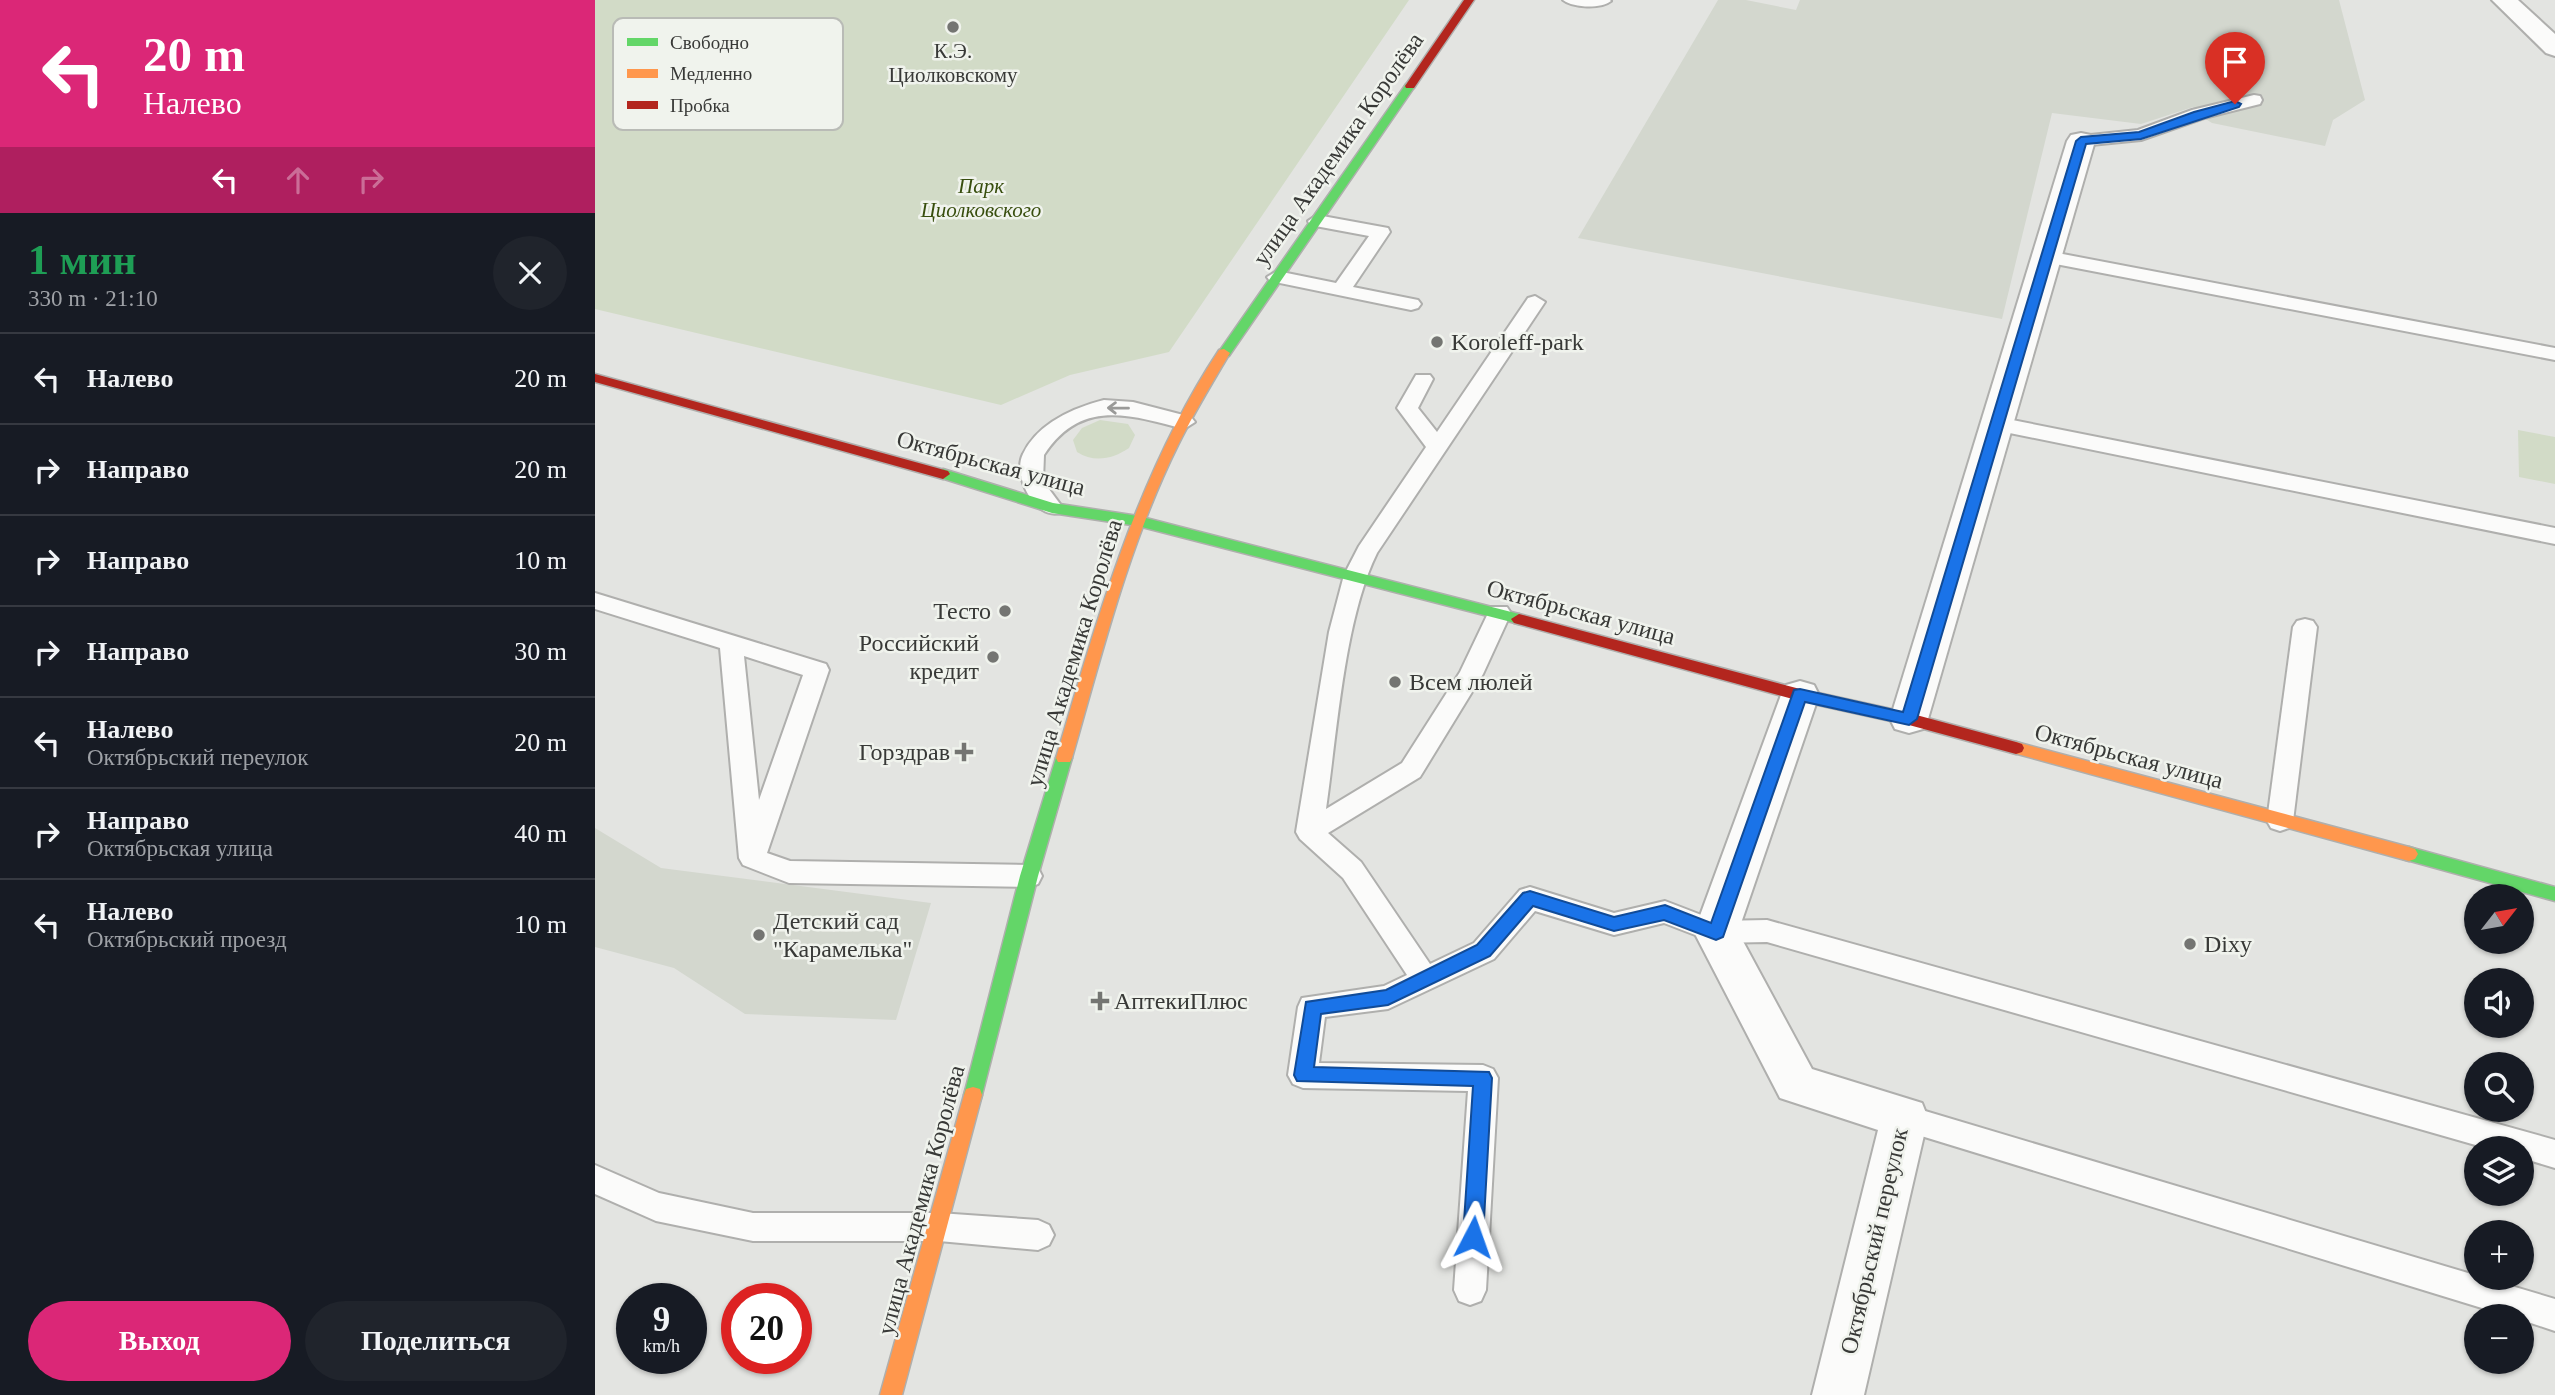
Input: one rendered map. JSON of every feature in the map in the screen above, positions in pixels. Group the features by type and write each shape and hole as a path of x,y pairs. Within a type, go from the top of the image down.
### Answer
{"street":[{"name":"улица Академика Королёва","path":"891,1395 939,1227 1029,876 1138,521 1184,422 1212,371 1469,0"},
{"path":"2504,0 2555,48"},
{"path":"1909,719 2081,141"},
{"name":"Октябрьская улица","path":"595,378 944,474 1052,508 1138,521 1355,575 1800,695 1909,719 2555,894"},
{"path":"1716,932 1800,695"},
{"name":"Октябрьский переулок","path":"1716,932 1796,1084 1905,1118 1838,1395"}],"lane":[{"path":"1571,0 1602,1"},
{"path":"2081,141 2141,135 2198,114 2254,100"},
{"path":"1317,221 1381,232 1342,289"},
{"path":"2047,257 2555,354"},
{"path":"1277,277 1411,304"},
{"path":"1309,832 1341,632 1355,575 1367,551 1535,302"},
{"path":"1423,379 1407,408 1438,448"},
{"path":"1052,508 1032,482 1032,457 1050,434 1080,416 1111,406 1149,411 1184,422"},
{"path":"1997,424 2555,536"},
{"path":"595,601 817,670 752,858"},
{"path":"1309,832 1411,770 1471,674 1499,613"},
{"path":"2280,821 2305,627"},
{"path":"731,642 752,858"},
{"path":"1309,832 1352,870 1425,979"},
{"path":"752,858 789,872 1029,876"},
{"path":"1470,1290 1483,1078 1303,1075 1312,1007 1388,997 1484,951 1530,898 1614,924 1665,912 1716,932 1767,931 2555,1154"},
{"path":"1905,1118 2555,1315"},
{"path":"595,1179 656,1208 753,1227 939,1227 1038,1235"}],"shaded area":[{"path":"1718,0 1746,0 1796,10 1800,0 2339,0 2365,100 2333,120 2325,146 2212,123 2198,114 2193,107 2141,124 2052,113 2002,319 1578,238"},
{"name":"Детский сад \"Карамелька\"","path":"595,828 661,868 931,903 896,1020 745,1014 674,968 595,947"}],"green space":[{"name":"Парк Циолковского","path":"595,0 1409,0 1169,352 1070,375 1001,405 595,309"},
{"path":"1100,420 1128,424 1135,435 1129,448 1117,455 1103,458 1090,458 1077,452 1073,440 1082,428"},
{"path":"2518,430 2555,437 2555,484 2519,477"}],"traffic: fast":[{"path":"1224,353 1410,86"},
{"path":"943,474 1052,508 1138,521 1519,619"},
{"path":"973,1095 1029,876 1064,758"},
{"path":"2409,854 2555,894"}],"traffic: slow":[{"path":"1064,758 1111,601 1148,497 1195,399 1224,353"},
{"path":"2016,748 2409,854"},
{"path":"891,1395 973,1095"}],"traffic: jam":[{"path":"1410,86 1469,0"},
{"path":"595,378 943,474"},
{"path":"1519,619 1800,695 1909,719 2016,748"}],"place":[{"name":"К.Э. Циолковскому","path":"953,27"},
{"name":"Koroleff-park","path":"1437,342"},
{"name":"Тесто","path":"1005,611"},
{"name":"Российский кредит","path":"993,657"},
{"name":"Всем люлей","path":"1395,682"},
{"name":"Горздрав","path":"964,752"},
{"name":"Детский сад \"Карамелька\"","path":"759,935"},
{"name":"Dixy","path":"2190,944"},
{"name":"АптекиПлюс","path":"1100,1001"}],"route":[{"path":"1473,1237 1483,1078 1303,1075 1312,1007 1388,997 1484,951 1530,898 1614,924 1665,912 1716,932 1800,695 1909,719 2081,141 2141,135 2235,104"}]}
